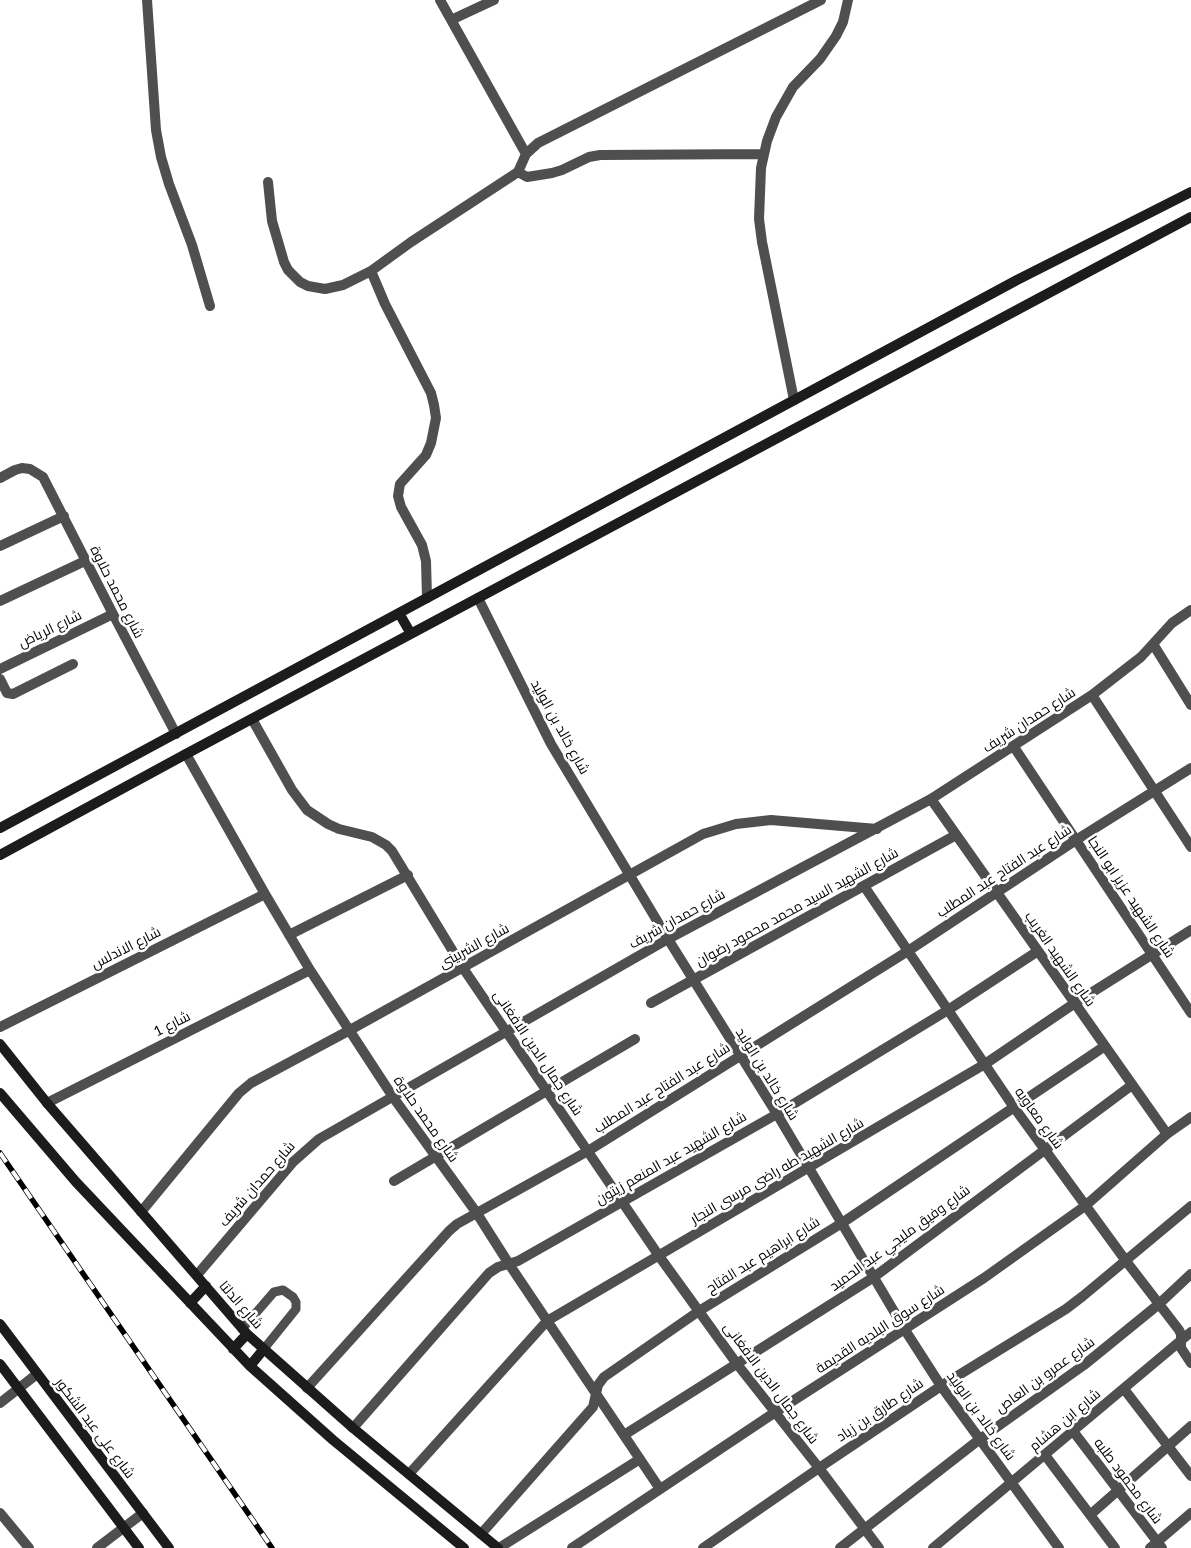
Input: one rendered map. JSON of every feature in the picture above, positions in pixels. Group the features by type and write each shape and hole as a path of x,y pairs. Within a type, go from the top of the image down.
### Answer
{"main road":[{"path":"0,828 1017,280 1191,192"},
{"path":"0,855 1191,217"},
{"path":"398,614 411,634"},
{"name":"شارع الدلتا","path":"0,1044 47,1103 197,1275 244,1332 353,1428 499,1548"},
{"path":"0,1093 76,1182 250,1366 333,1440 464,1548"},
{"path":"190,1302 206,1286"},
{"name":"شارع على عبد الشكور","path":"0,1324 169,1548"},
{"path":"233,1349 244,1332"},
{"path":"250,1366 263,1350"},
{"path":"0,1364 139,1548"}],"street":[{"path":"147,0 156,130 161,157 192,245 210,306"},
{"path":"440,0 526,154"},
{"path":"451,20 494,0"},
{"path":"268,182 272,221 277,242 284,262 294,276 308,286 325,289 373,276 411,242 518,172 526,154 538,143 821,0"},
{"path":"794,400 762,242 759,220 759,190 764,154 776,117 793,87 824,54 836,36 843,22 848,0"},
{"path":"518,172 527,177 552,173 600,155 764,154"},
{"path":"373,276 385,304 431,393 434,405 436,425 431,443 426,455 400,484 398,496 401,507 422,545 426,560 427,598"},
{"name":"شارع محمد حلاوة","path":"0,478 15,470 30,469 43,477 176,734"},
{"path":"0,546 64,516"},
{"path":"0,602 85,561"},
{"name":"شارع خالد بن الوليد","path":"478,598 552,744 905,1330 941,1386 1059,1548"},
{"name":"شارع حمدان شريف","path":"197,1275 293,1162 305,1150 333,1130 668,939 931,799 1092,695 1141,656 1172,623 1191,610"},
{"name":"شارع الرياض","path":"0,669 113,614"},
{"path":"1153,644 1191,705"},
{"path":"0,679 3,695 13,694 73,664"},
{"path":"1092,695 1191,847"},
{"name":"شارع جمال الدين الافغانى","path":"252,719 292,790 307,810 339,829 379,840 392,851 463,968 659,1256 737,1364 879,1548"},
{"name":"شارع الشهيد عزيز ابو النجا","path":"1014,747 1191,1013"},
{"name":"شارع محمد حلاوة","path":"186,754 310,970 393,1097 476,1212 660,1489"},
{"name":"شارع عبد الفتاح عبد المطلب","path":"307,1388 449,1230 476,1212 588,1151 908,951 1076,840 1191,768"},
{"name":"شارع الشهيد الغريب","path":"931,799 1167,1134"},
{"name":"شارع الشربينى","path":"141,1212 245,1088 258,1079 463,968 630,873 703,834 736,824 771,820 876,829"},
{"name":"شارع الشهيد السيد محمد محمود رضوان","path":"651,1003 956,835"},
{"path":"289,935 408,875"},
{"name":"شارع معاويه","path":"864,886 1013,1106 1181,1334 1180,1343 1182,1351 1191,1363"},
{"name":"شارع الاندلس","path":"0,1027 265,894"},
{"name":"شارع الشهيد طه راضى مرسى النجار","path":"409,1474 547,1321 985,1064 1075,1003 1191,930"},
{"name":"شارع الشهيد عبد المنعم زيتون","path":"353,1428 489,1273 623,1202 776,1114 948,1010 1038,951"},
{"name":"شارع 1","path":"47,1103 310,970"},
{"path":"394,1181 635,1039"},
{"name":"شارع ابراهيم عبد الفتاح","path":"481,1534 593,1407 598,1385 604,1377 699,1311 842,1223 1013,1106 1105,1046"},
{"name":"شارع وفيق مليجي عبد الحميد","path":"624,1435 874,1277 1132,1085"},
{"name":"شارع سوق البلديه القديمة","path":"572,1548 774,1413 984,1278 1085,1206 1167,1134 1191,1117"},
{"name":"شارع طارق بن زياد","path":"703,1548 941,1386 1066,1309 1191,1206"},
{"name":"شارع عمرو بن العاص","path":"840,1548 980,1439 1084,1365 1159,1304 1191,1274"},
{"name":"شارع ابن هشام","path":"933,1548 1191,1332"},
{"path":"0,1402 38,1374"},
{"path":"1124,1390 1191,1476"},
{"path":"1090,1515 1191,1426"},
{"name":"شارع محمود طلبه","path":"1073,1431 1118,1490 1156,1546"},
{"path":"1045,1455 1115,1548"},
{"path":"499,1548 640,1459"},
{"path":"0,1513 29,1548"},
{"path":"97,1548 143,1513"},
{"path":"1156,1546 1191,1513"}],"lane":[{"path":"244,1332 274,1292 283,1290 293,1297 296,1302 296,1309 263,1350"}],"railway":[{"path":"0,1153 272,1548"}]}
